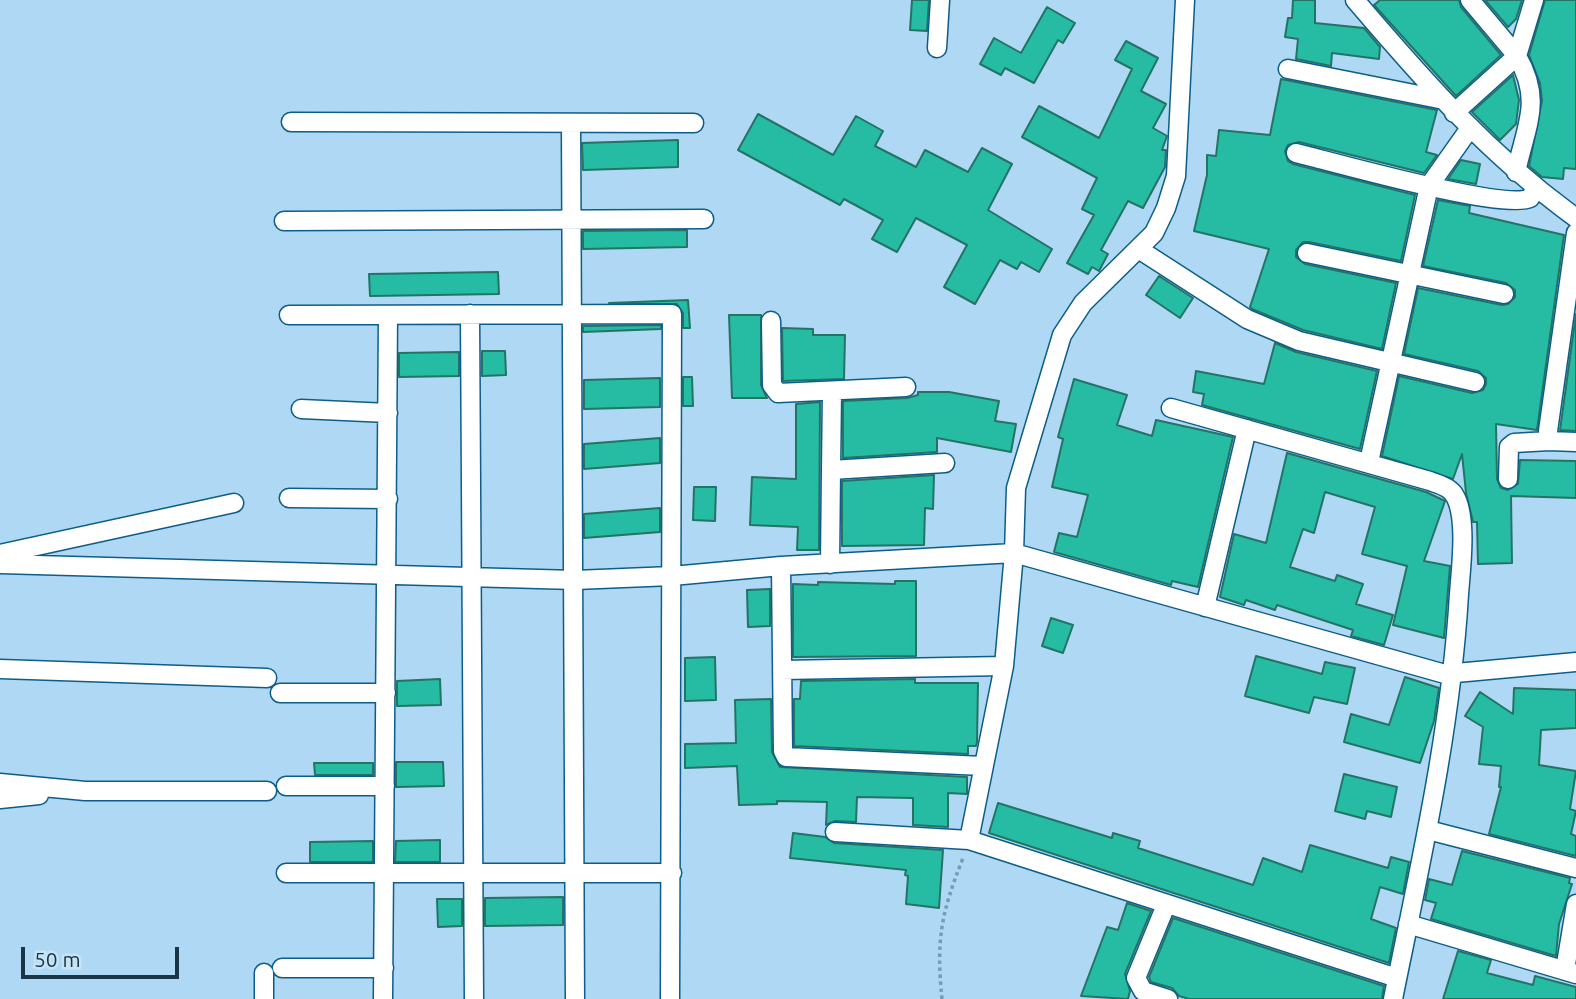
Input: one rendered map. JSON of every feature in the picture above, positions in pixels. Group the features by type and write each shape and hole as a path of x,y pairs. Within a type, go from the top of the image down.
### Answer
{"street":[{"path":"937,48 940,0"},
{"path":"970,840 1004,666 1014,552 1016,488 1062,335 1083,303 1140,250 1158,225 1176,176 1185,0"},
{"path":"1355,0 1439,99 1516,172 1576,218"},
{"path":"1470,0 1517,56 1528,75 1532,93 1516,172"},
{"path":"1454,113 1517,56 1534,0"},
{"path":"1288,69 1439,99"},
{"path":"291,122 694,123"},
{"path":"571,124 575,999"},
{"path":"1369,462 1429,186 1470,128"},
{"path":"1296,153 1429,186 1513,202 1530,198 1536,189"},
{"path":"284,221 704,219"},
{"path":"1549,441 1576,233"},
{"path":"1140,250 1247,319 1299,341 1475,382"},
{"path":"1307,253 1504,294"},
{"path":"470,314 474,999"},
{"path":"289,315 672,314 670,999"},
{"path":"383,999 388,315"},
{"path":"771,321 774,390 788,394 906,387"},
{"path":"830,564 832,391"},
{"path":"1171,408 1369,462 1449,488 1456,498 1460,517 1461,571 1454,675 1428,830 1393,999"},
{"path":"301,410 388,413"},
{"path":"1205,607 1247,429"},
{"path":"1508,479 1509,447 1514,443 1576,442"},
{"path":"831,470 945,463"},
{"path":"289,498 388,499"},
{"path":"0,554 234,503"},
{"path":"0,564 575,580 672,576 781,566 1014,552 1454,675 1576,662"},
{"path":"781,566 783,751 786,757 983,766"},
{"path":"782,670 1004,666"},
{"path":"0,669 267,678"},
{"path":"280,693 386,693"},
{"path":"0,783 85,791 267,791"},
{"path":"286,786 385,786"},
{"path":"0,799 85,791"},
{"path":"1428,830 1576,868"},
{"path":"835,832 970,840 1397,978"},
{"path":"286,873 672,873"},
{"path":"1408,923 1570,972 1576,904"},
{"path":"1166,905 1136,978 1143,991 1168,999"},
{"path":"282,968 384,968"},
{"path":"264,973 264,999"}],"path":[{"path":"942,999 938,958 943,909 970,840"}],"building":[{"path":"912,0 929,0 927,31 910,30"},
{"path":"1293,0 1315,0 1315,23 1364,28 1380,47 1379,59 1332,53 1331,66 1296,59 1298,39 1285,37 1288,18 1292,18"},
{"path":"1380,0 1459,0 1461,7 1501,55 1456,96 1374,5"},
{"path":"1485,0 1522,0 1516,19 1508,27"},
{"path":"1545,0 1576,0 1576,169 1564,168 1563,179 1542,177 1529,166 1542,101 1540,83 1529,55"},
{"path":"1047,7 1075,23 1063,43 1058,40 1034,83 1005,68 1001,75 980,64 994,38 1021,53"},
{"path":"1126,41 1158,58 1141,91 1166,104 1153,128 1167,136 1162,150 1166,150 1165,167 1143,208 1128,201 1101,250 1108,254 1099,271 1092,267 1088,274 1067,263 1094,215 1082,209 1097,178 1022,137 1039,106 1099,138 1132,69 1115,60"},
{"path":"1513,75 1519,100 1516,124 1500,140 1472,112"},
{"path":"1281,79 1437,110 1426,152 1437,155 1424,173 1299,142 1288,145 1285,151 1288,161 1293,164 1415,195 1401,261 1309,242 1303,242 1296,250 1296,257 1305,264 1396,283 1382,349 1303,330 1252,309 1250,307 1269,249 1194,231 1207,175 1207,155 1216,156 1219,130 1270,135"},
{"path":"758,114 833,155 856,116 883,131 875,146 916,167 925,150 968,172 982,148 1012,164 988,210 1052,249 1039,272 1021,262 1017,269 1000,260 975,304 944,287 967,245 916,218 897,252 872,239 883,220 844,199 840,205 738,150"},
{"path":"678,140 678,167 583,170 582,143"},
{"path":"1461,160 1480,164 1476,184 1448,179"},
{"path":"1438,200 1470,206 1469,213 1564,235 1537,430 1496,424 1497,479 1501,488 1508,490 1518,484 1520,460 1576,461 1576,498 1511,496 1512,563 1478,564 1477,522 1473,522 1466,493 1462,454 1453,479 1382,456 1399,376 1472,393 1483,390 1486,384 1486,378 1478,371 1404,354 1418,288 1502,305 1508,304 1515,297 1515,290 1506,283 1423,266"},
{"path":"687,230 687,247 583,249 583,231"},
{"path":"498,272 499,294 370,296 369,274"},
{"path":"1159,276 1193,298 1180,318 1146,295"},
{"path":"688,300 690,328 683,328 683,313 677,304 609,303"},
{"path":"1576,314 1576,431 1560,430"},
{"path":"729,315 761,315 761,385 767,398 732,398"},
{"path":"661,325 661,329 583,332 583,326"},
{"path":"782,328 813,329 813,335 845,335 844,379 783,381"},
{"path":"1275,343 1296,352 1377,371 1360,449 1202,405 1204,394 1193,392 1196,371 1264,384"},
{"path":"482,351 505,351 506,375 482,376"},
{"path":"459,352 459,376 399,377 399,353"},
{"path":"683,377 692,377 693,406 683,406"},
{"path":"660,378 660,407 584,409 584,380"},
{"path":"1074,379 1127,395 1117,425 1152,436 1156,420 1233,437 1198,587 1172,581 1171,585 1054,552 1059,533 1077,537 1088,495 1052,487 1063,439 1058,437"},
{"path":"918,392 949,392 999,401 995,421 1016,424 1011,452 937,438 937,452 843,458 843,401 907,398 918,395"},
{"path":"820,402 819,550 797,550 798,527 750,525 752,477 796,479 796,404"},
{"path":"660,438 660,463 584,469 584,444"},
{"path":"1287,453 1426,492 1445,501 1424,561 1450,566 1444,638 1393,625 1407,566 1362,554 1375,507 1325,492 1314,533 1303,529 1290,567 1335,581 1337,575 1363,584 1356,604 1393,615 1384,645 1351,636 1353,630 1277,605 1275,610 1246,600 1244,605 1220,597 1234,534 1266,543"},
{"path":"934,475 933,509 925,508 924,545 842,546 842,481"},
{"path":"694,487 716,487 715,521 693,520"},
{"path":"660,508 660,532 584,538 584,514"},
{"path":"895,581 916,581 916,656 793,657 793,584 895,584"},
{"path":"770,589 770,626 748,627 747,590"},
{"path":"1051,618 1073,625 1063,653 1042,646"},
{"path":"1256,656 1322,674 1325,662 1355,668 1347,704 1314,697 1309,713 1245,696"},
{"path":"715,657 716,700 685,701 685,658"},
{"path":"1405,677 1439,688 1434,721 1420,763 1344,742 1351,714 1389,725"},
{"path":"440,679 441,705 397,706 397,681"},
{"path":"915,679 915,683 978,683 977,742 976,746 968,746 968,754 794,746 794,699 800,699 801,681"},
{"path":"1514,688 1576,690 1576,728 1541,730 1539,765 1576,771 1570,809 1576,811 1571,834 1576,836 1576,856 1489,834 1501,787 1501,766 1479,764 1483,727 1465,716 1480,692 1513,714"},
{"path":"771,699 772,752 780,767 967,777 967,794 948,793 948,827 913,825 913,798 857,797 856,822 835,821 826,825 827,802 777,801 777,804 739,805 737,766 685,768 685,744 736,743 735,700"},
{"path":"396,762 443,762 444,786 396,787"},
{"path":"314,763 373,763 373,775 315,775"},
{"path":"1344,774 1397,787 1391,817 1367,811 1365,819 1335,811"},
{"path":"998,803 1112,838 1113,833 1140,841 1138,848 1253,885 1263,858 1302,872 1310,845 1388,868 1391,857 1409,862 1403,894 1380,887 1371,919 1396,928 1389,963 989,833"},
{"path":"793,833 825,837 834,843 943,850 939,908 906,904 906,870 790,858"},
{"path":"440,840 440,862 395,862 396,841"},
{"path":"373,841 373,862 310,862 310,842"},
{"path":"1462,851 1570,878 1569,883 1572,884 1559,924 1556,956 1431,919 1436,903 1425,900 1429,879 1452,885"},
{"path":"563,897 563,925 485,926 485,898"},
{"path":"437,899 462,899 462,926 438,927"},
{"path":"1127,903 1151,911 1125,974 1130,991 1128,999 1081,996 1107,927 1118,930"},
{"path":"1173,918 1384,986 1382,999 1189,999 1179,996 1172,988 1151,982 1149,977"},
{"path":"1458,951 1491,960 1487,973 1533,985 1535,976 1576,987 1576,999 1443,999"}]}
